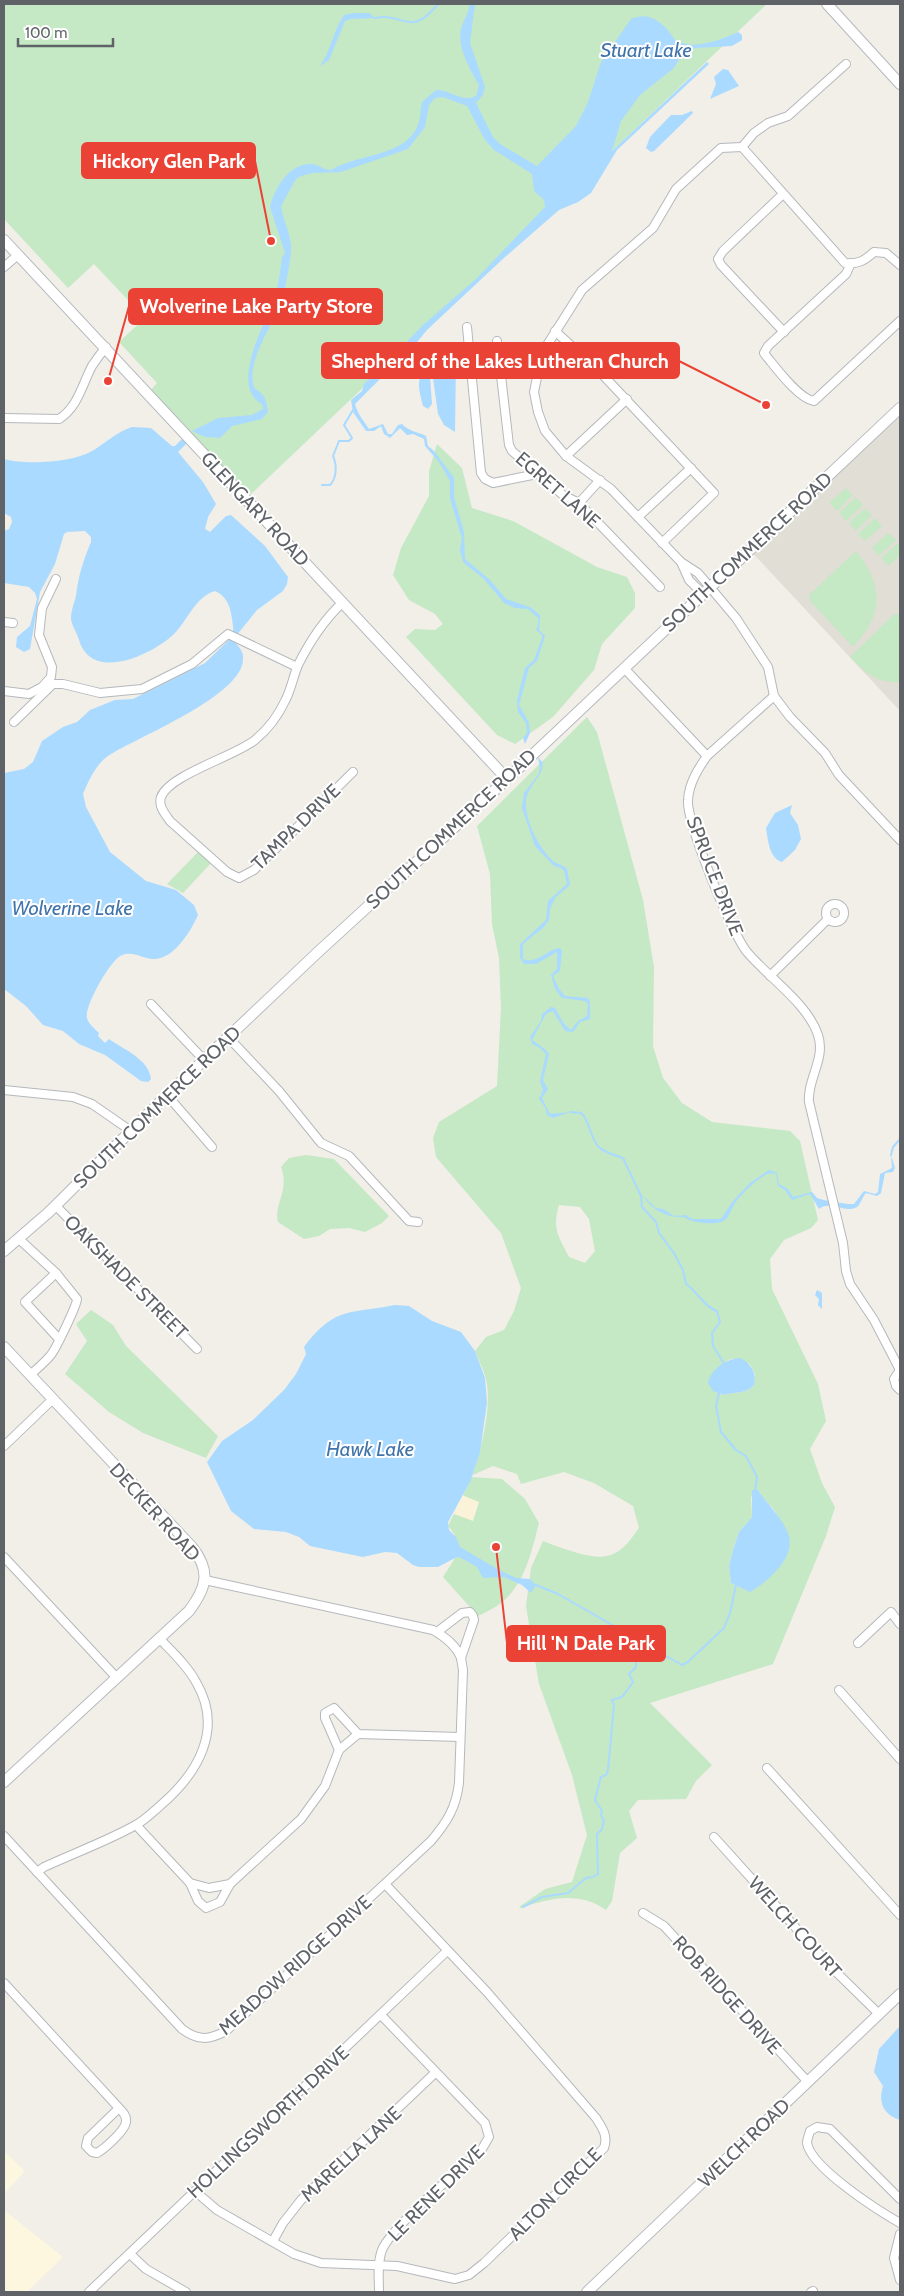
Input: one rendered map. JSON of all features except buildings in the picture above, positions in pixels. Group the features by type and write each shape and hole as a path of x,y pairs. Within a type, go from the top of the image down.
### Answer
{"street":[{"path":"827,4 900,84"},
{"path":"743,149 754,133 768,124 788,116 846,64"},
{"path":"706,590 698,572 681,562 600,480 566,456 546,431 534,392 542,353 555,331 582,290 653,228 670,198 684,182 721,148 743,149 846,262 851,263 864,260 874,252 886,253 900,265"},
{"path":"782,194 723,251 718,259 721,265 784,332"},
{"name":"GLENGARY ROAD","path":"4,240 106,347 507,779"},
{"path":"4,266 18,254"},
{"path":"851,263 846,274 768,346 764,353 800,394 808,400 814,401 900,321"},
{"path":"467,327 481,473 485,479 492,483 538,474"},
{"path":"555,331 627,399 714,493 662,543"},
{"name":"EGRET LANE","path":"497,341 509,445 512,451 562,495 579,503 660,587"},
{"path":"4,418 59,419 66,415 74,406 93,366 106,347"},
{"path":"566,456 627,399"},
{"name":"SOUTH COMMERCE ROAD","path":"4,1251 55,1205 228,1037 408,868 507,779 900,408"},
{"path":"638,517 691,468"},
{"path":"579,503 600,480"},
{"path":"681,562 689,580 706,590 736,618 768,667 774,696 790,717 825,753 839,775 900,840"},
{"path":"14,722 44,689 51,677 53,670 39,634 42,608 56,579"},
{"name":"TAMPA DRIVE","path":"342,603 314,637 298,667 286,700 270,725 254,741 181,779 166,789 161,798 164,812 226,872 239,878 254,870 353,772"},
{"path":"4,622 13,623"},
{"path":"4,691 29,694 54,684 63,684 100,693 142,690 192,664 228,634 298,667"},
{"path":"624,668 708,756"},
{"name":"SPRUCE DRIVE","path":"774,696 708,756 691,785 688,802 690,820 735,933 748,953 807,1014 819,1038 820,1051 809,1086 808,1099 850,1284 874,1320 900,1370 894,1379 896,1386 900,1390"},
{"path":"770,976 828,920"},
{"path":"151,1004 204,1060"},
{"path":"228,1037 279,1091 321,1143 349,1156 410,1221 418,1222"},
{"path":"4,1087 73,1097 92,1104 131,1131"},
{"path":"167,1095 212,1147"},
{"name":"OAKSHADE STREET","path":"55,1205 197,1349"},
{"path":"19,1239 56,1273 77,1299 75,1309 52,1354 30,1375"},
{"path":"56,1273 25,1302 59,1339"},
{"name":"DECKER ROAD","path":"4,1347 192,1547 202,1563 205,1580 198,1600 4,1782"},
{"path":"4,1446 53,1399"},
{"path":"4,1558 116,1677"},
{"path":"205,1580 423,1627 437,1632 458,1650 461,1658"},
{"name":"MEADOW RIDGE DRIVE","path":"4,1836 182,2029 190,2035 208,2039 226,2032 431,1841 451,1815 457,1802 460,1783 463,1684 461,1658 474,1616 470,1612 462,1613 437,1632"},
{"path":"858,1643 891,1612 900,1624"},
{"path":"38,1872 44,1867 136,1826 189,1777 198,1764 204,1750 207,1731 206,1711 196,1681 159,1638"},
{"path":"839,1690 900,1759"},
{"path":"339,1750 325,1718 325,1713 328,1709 334,1708 339,1711 358,1734"},
{"path":"136,1826 190,1883 198,1901 206,1908 220,1902 230,1884 311,1808 325,1786 339,1750 358,1734 460,1738"},
{"path":"768,1768 900,1915"},
{"name":"WELCH COURT","path":"714,1838 830,1968 879,2014"},
{"path":"190,1883 209,1888 230,1884"},
{"name":"ALTON CIRCLE","path":"195,2191 217,2210 294,2254 321,2263 416,2269 456,2279 470,2275 604,2148 606,2141 604,2129 596,2118 500,2006 385,1884"},
{"name":"ROB RIDGE DRIVE","path":"643,1913 664,1926 808,2082"},
{"name":"HOLLINGSWORTH DRIVE","path":"89,2292 447,1951"},
{"path":"4,1983 119,2108 125,2115 126,2123 124,2128 102,2150 97,2153 92,2152 86,2146 88,2138 119,2108"},
{"name":"WELCH ROAD","path":"587,2292 900,1994"},
{"name":"LE RENE DRIVE","path":"379,2292 381,2253 392,2235 482,2149 489,2137 484,2123 381,2015"},
{"name":"MARELLA LANE","path":"273,2241 283,2223 301,2200 435,2073"},
{"path":"900,2199 830,2129 817,2127 810,2132 808,2143 810,2149 827,2170 872,2207 900,2223"},
{"path":"900,2234 894,2258 900,2280"},
{"path":"130,2254 146,2269 186,2292"}],"shaded area":[{"path":"900,404 900,711 747,547"},
{"path":"4,2151 25,2171 4,2194"},
{"path":"4,2210 63,2257 27,2292 4,2290"}],"green space":[{"path":"4,4 767,4 249,496 150,391 157,383 119,342 145,318 94,264 68,288 4,219"},
{"path":"437,444 462,468 472,508 513,521 597,567 627,577 635,593 635,608 602,644 594,670 553,717 515,744 497,735 406,637 415,629 435,630 443,624 435,614 409,600 393,575 401,548 429,496 429,471"},
{"path":"846,488 853,495 837,511 829,503"},
{"path":"856,497 863,505 846,521 839,513"},
{"path":"865,508 872,515 856,531 849,523"},
{"path":"875,518 882,526 865,541 858,534"},
{"path":"888,533 896,540 879,556 872,548"},
{"path":"898,543 900,545 900,555 889,566 881,558"},
{"path":"856,551 872,576 877,600 870,623 853,647 810,601 809,595"},
{"path":"899,614 900,682 885,681 866,672 850,657 893,615"},
{"path":"587,717 597,732 643,900 654,967 653,1046 663,1078 682,1103 712,1122 790,1131 800,1141 818,1220 811,1228 784,1240 770,1259 772,1289 818,1384 826,1421 810,1449 822,1483 835,1507 826,1536 773,1664 650,1703 712,1765 696,1781 686,1799 638,1800 629,1811 637,1838 620,1853 612,1901 606,1910 586,1900 575,1898 553,1899 519,1907 545,1889 572,1882 587,1835 572,1775 539,1684 526,1606 531,1568 543,1541 584,1555 601,1557 622,1549 639,1528 633,1506 594,1483 564,1472 521,1484 517,1474 493,1466 473,1475 488,1407 485,1375 475,1351 486,1337 504,1330 514,1311 521,1288 501,1233 436,1157 433,1138 439,1122 497,1086 501,1008 499,958 492,924 490,874 477,826","holes":["559,1205 580,1207 589,1219 595,1251 585,1263 569,1257 559,1237 556,1226","732,1359 750,1364 755,1374 754,1385 751,1388 743,1392 723,1395 712,1390 728,1360","759,1491 774,1509 785,1530 787,1552 777,1568 749,1591 731,1583 729,1566 739,1532 752,1517 751,1497"]},
{"path":"199,851 212,862 183,893 167,884"},
{"path":"306,1155 334,1159 389,1216 382,1223 365,1232 349,1228 330,1229 319,1236 304,1239 278,1222 278,1208 284,1183 281,1167 289,1158"},
{"path":"91,1310 113,1325 126,1346 218,1436 206,1458 143,1433 109,1412 65,1374 87,1341 76,1324"},
{"path":"472,1477 502,1479 525,1499 539,1523 526,1566 516,1586 510,1595 499,1604 478,1616 443,1577 455,1557 458,1546 457,1540 448,1526"}],"sand":[{"path":"462,1495 479,1502 473,1521 454,1514"}],"water":[{"name":"Stuart Lake","path":"469,4 475,4 470,43 485,87 483,95 476,103 493,137 500,144 537,166 576,126 588,102 601,62 631,19 644,16 651,17 662,24 675,40 690,45 715,41 738,32 742,35 742,40 732,46 695,48 682,54 674,68 640,95 621,121 612,151 707,62 709,64 617,150 591,193 578,202 559,210 505,257 427,330 355,404 369,429 383,424 388,434 392,434 398,425 402,424 410,430 426,436 428,446 434,451 454,478 454,497 464,532 465,559 490,580 506,599 530,607 540,615 539,630 545,636 537,661 529,668 519,705 529,723 530,733 525,744 523,738 527,733 526,723 518,712 517,700 525,668 534,660 542,638 542,635 536,630 538,618 528,609 515,608 504,603 484,579 463,562 460,550 462,538 450,499 450,481 439,462 425,446 424,439 413,434 407,435 400,428 390,438 384,434 381,426 374,431 366,431 353,412 351,400 362,391 364,384 377,371 397,356 400,349 423,325 476,279 545,207 544,200 534,191 532,174 494,150 485,140 467,106 443,97 435,98 429,105 425,127 408,149 341,172 313,173 296,179 281,206 291,246 285,288 278,309 256,356 253,368 252,379 255,389 265,398 268,412 262,419 232,426 220,438 205,437 192,431 218,418 252,415 263,409 262,404 254,397 249,388 248,377 257,341 274,303 282,257 285,253 270,207 279,184 296,167 312,164 331,170 343,164 392,149 403,143 412,135 418,125 422,102 436,90 466,98 476,96 479,85 464,57 460,41 460,33 469,10"},
{"path":"369,13 375,18 345,21 329,60 320,66 344,15"},
{"path":"723,69 728,70 739,86 710,99 716,84 714,77"},
{"path":"692,111 693,113 654,151 651,152 646,148 650,137 671,115 682,115"},
{"path":"449,348 455,351 456,358 455,432 444,425 438,414 431,364 435,358"},
{"path":"425,369 430,377 432,404 428,409 423,406 419,387 420,378"},
{"name":"Wolverine Lake","path":"132,427 151,428 172,446 175,446 184,437 188,442 178,452 203,482 216,504 208,517 205,529 210,532 226,516 231,515 265,546 288,577 283,591 257,610 236,636 235,642 242,652 243,659 238,673 226,687 208,701 186,714 108,756 96,768 83,794 86,807 110,852 146,881 176,890 194,905 198,915 180,944 167,955 152,959 134,954 126,954 117,958 99,984 87,1012 90,1024 105,1043 109,1039 141,1060 149,1072 151,1079 148,1082 141,1081 105,1055 79,1044 63,1031 43,1025 26,1006 4,989 4,773 24,769 33,762 42,741 63,727 77,722 90,710 115,700 133,699 205,663 234,635 232,615 228,604 221,594 215,591 202,598 174,634 152,650 123,661 109,663 96,660 86,653 72,625 71,619 83,562 91,542 91,537 85,531 67,532 64,534 55,564 40,592 30,649 24,652 16,647 17,637 30,626 37,599 35,593 29,587 4,583 4,531 9,529 12,522 11,517 4,513 4,459 24,462 48,462 72,458 92,451"},
{"path":"538,757 543,763 539,775 532,785 526,800 528,818 535,837 546,853 553,861 567,869 570,885 555,898 550,909 549,920 544,927 523,944 523,959 533,960 560,948 562,951 560,971 553,976 559,989 565,996 588,998 590,1002 590,1019 580,1022 573,1032 565,1031 553,1011 546,1014 532,1040 549,1054 543,1080 548,1089 542,1098 550,1114 570,1112 553,1118 547,1115 545,1107 539,1099 543,1090 540,1081 546,1054 532,1044 530,1037 541,1021 542,1014 551,1007 555,1008 564,1024 571,1030 578,1021 587,1016 588,1004 585,1001 562,998 555,989 551,975 557,969 557,952 536,964 524,964 520,958 520,944 546,920 548,901 567,884 564,871 554,866 535,846 522,808 524,793 538,775 540,768"},
{"path":"792,805 790,813 798,825 801,839 795,850 782,862 774,857 772,853 766,828 775,813"},
{"path":"891,1155 895,1168 893,1172 885,1173 881,1193 877,1196 866,1193 858,1206 852,1209 828,1206 819,1209 810,1194 792,1200 785,1190 778,1186 776,1174 770,1173 760,1178 742,1194 725,1220 716,1223 698,1222 684,1217 677,1217 665,1214 654,1208 641,1194 656,1208 663,1209 674,1216 685,1215 692,1219 721,1219 733,1201 750,1183 769,1170 777,1173 779,1184 788,1189 793,1197 812,1192 819,1199 854,1204 864,1191 875,1194 878,1192 880,1174 892,1168"},
{"path":"817,1290 822,1293 822,1309 818,1305 819,1299 815,1295"},
{"name":"Hawk Lake","path":"395,1305 409,1306 432,1321 461,1332 475,1351 485,1378 487,1403 480,1452 471,1480 448,1522 449,1530 456,1537 460,1547 516,1578 530,1579 536,1585 531,1593 522,1585 504,1577 483,1578 477,1567 457,1557 438,1567 419,1567 413,1565 397,1553 385,1552 363,1557 310,1546 299,1537 286,1532 254,1529 231,1511 207,1462 222,1441 253,1420 284,1390 296,1374 306,1354 304,1347 325,1324 344,1314 355,1311"},
{"path":"740,1358 752,1369 755,1376 754,1385 743,1392 724,1395 713,1391 708,1383 712,1373 730,1360"},
{"path":"752,1490 758,1490 777,1515 784,1525 790,1540 786,1558 780,1566 765,1581 750,1592 731,1583 729,1566 739,1532 752,1517"},
{"path":"900,2026 900,2120 889,2115 883,2107 881,2097 883,2086 874,2072 879,2049"}],"waterway":[{"path":"375,18 385,17 413,22 420,20 438,4"},
{"path":"322,485 330,485 334,479 336,467 333,456 339,441 349,441 352,438 344,425 353,410"},
{"path":"570,1112 581,1113 584,1116 599,1148 623,1158 641,1196 642,1207 656,1222 659,1233 674,1253 683,1270 686,1284 708,1306 717,1311 720,1322 712,1333 713,1346 725,1365"},
{"path":"891,1155 893,1147 900,1139"},
{"path":"719,1393 716,1406 721,1432 736,1450 746,1456 757,1477 755,1491"},
{"path":"536,1585 558,1594 682,1665 688,1662 724,1628 730,1613 736,1585"},
{"path":"523,1907 542,1897 568,1893 586,1878 598,1874 597,1834 602,1829 604,1820 601,1816 602,1811 595,1800 601,1777 606,1775 608,1770 614,1705 612,1700 622,1697 633,1682 629,1674 636,1667 636,1638"}],"place":[{"name":"Hickory Glen Park","path":"271,241"},
{"name":"Wolverine Lake Party Store","path":"108,381"},
{"name":"Shepherd of the Lakes Lutheran Church","path":"766,405"},
{"name":"Hill 'N Dale Park","path":"496,1547"}]}
